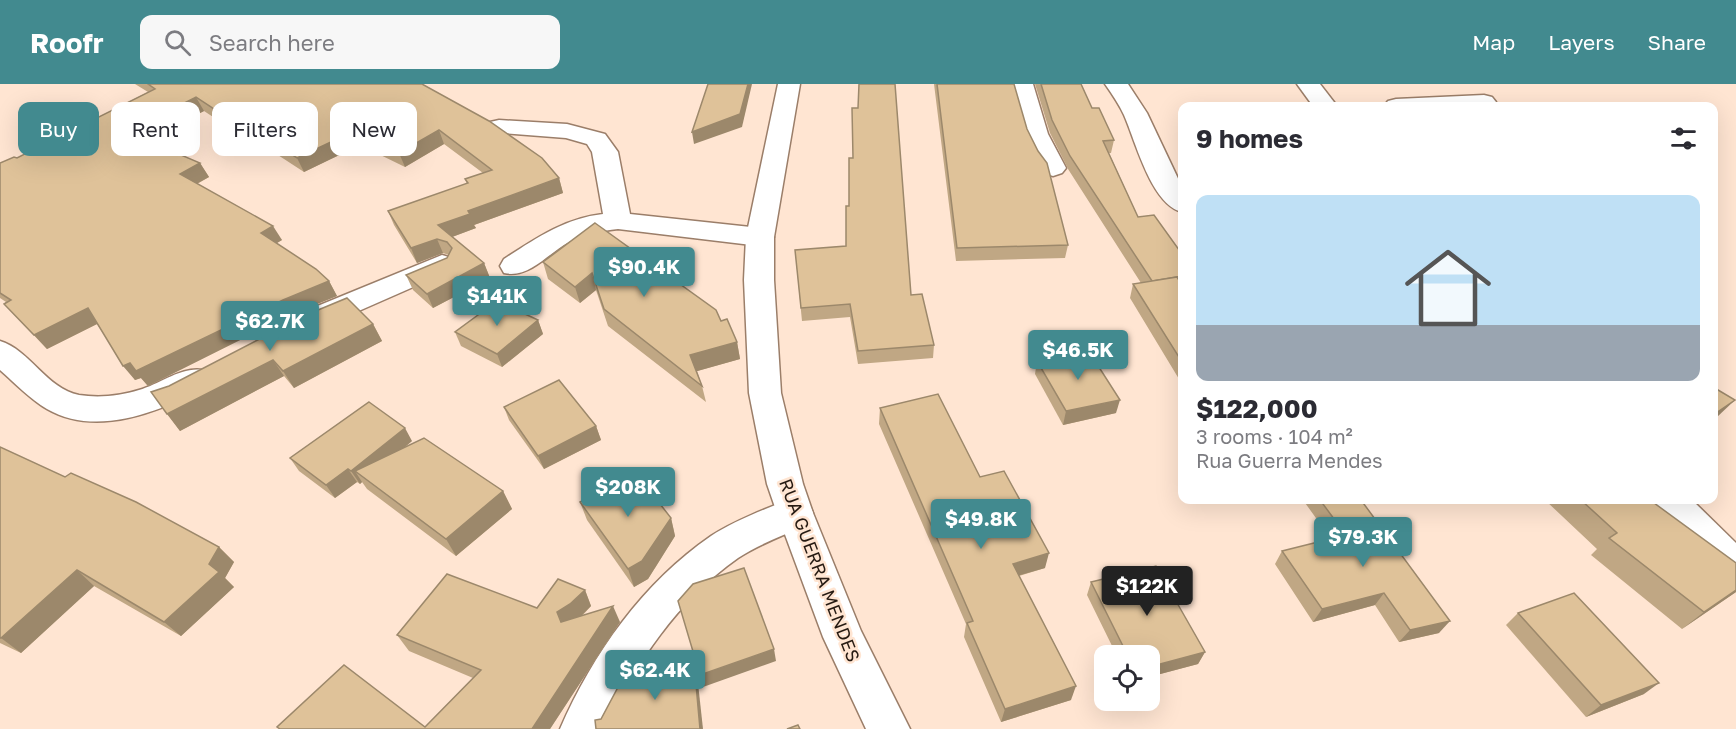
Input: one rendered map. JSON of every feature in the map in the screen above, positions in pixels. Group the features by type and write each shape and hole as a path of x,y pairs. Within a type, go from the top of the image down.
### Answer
{"street":[{"name":"RUA GUERRA MENDES","path":"789,84 760,237 759,280 765,393 785,484 795,513 843,637 888,729"},
{"path":"1022,84 1036,134 1053,168"},
{"path":"1116,84 1127,98 1166,184 1178,199"},
{"path":"1308,84 1322,102"},
{"path":"500,127 567,131 596,139 605,152 618,221"},
{"path":"514,266 559,237 590,224 618,221 760,237"},
{"path":"284,334 442,264"},
{"path":"0,352 61,402 96,409 137,404 169,393 221,366"},
{"path":"1674,504 1736,568"},
{"path":"582,729 609,675 648,618 683,580 726,546 795,513"}],"building":[{"path":"148,84 422,84 489,121 542,158 559,178 468,211 470,214 438,225 484,263 427,294 406,275 447,258 452,248 447,242 437,239 411,248 388,211 468,183 465,179 492,170 439,130 417,143 417,102 330,102 330,142 318,148 318,102 212,102 212,108 196,97 186,102 129,102 155,89"},
{"path":"708,84 748,84 740,114 692,132"},
{"path":"859,84 895,84 911,295 922,294 934,345 858,351 850,304 801,308 795,250 846,246 849,158 853,158 852,108 858,108"},
{"path":"937,84 1014,84 1027,129 1047,163 1068,245 957,248"},
{"path":"1041,84 1081,84 1092,108 1099,108 1114,140 1103,141 1138,217 1154,215 1178,248 1178,277 1152,281 1070,156 1052,120"},
{"path":"111,111 111,156 184,156 200,163 180,174 273,226 261,233 316,269 329,281 283,300 136,371 130,363 123,366 88,308 34,335 4,304 11,300 0,293 0,163 21,156 99,156 99,117"},
{"path":"595,223 716,310 721,321 727,319 737,342 690,355 702,386 604,309 592,273 575,287 543,262"},
{"path":"1177,277 1178,356 1133,284"},
{"path":"347,298 373,324 283,371 273,360 167,414 151,392 169,386 306,315"},
{"path":"497,301 538,320 497,354 455,332"},
{"path":"1088,350 1120,400 1066,411 1037,361"},
{"path":"559,380 596,426 538,456 504,407"},
{"path":"1718,390 1735,400 1718,412"},
{"path":"938,394 980,477 1004,471 1049,553 1013,564 1076,686 1005,709 967,623 973,621 880,408"},
{"path":"369,402 405,428 351,471 348,469 326,485 290,458"},
{"path":"424,438 503,491 446,539 355,471"},
{"path":"0,447 65,477 71,473 136,502 219,547 209,564 219,572 164,622 77,570 0,638"},
{"path":"635,472 671,518 642,561 628,569 580,502"},
{"path":"1323,504 1364,504 1450,621 1410,630 1384,593 1322,609 1282,551 1346,535"},
{"path":"1585,504 1655,504 1736,563 1736,590 1704,612 1609,538 1617,533"},
{"path":"1156,566 1205,652 1160,664 1160,645 1122,645 1091,582"},
{"path":"744,568 774,649 700,675 678,601 693,584"},
{"path":"447,574 537,608 558,579 585,590 557,612 561,622 613,606 532,729 280,729 277,727 344,665 425,727 481,670 397,635"},
{"path":"1574,593 1659,683 1601,705 1518,613"},
{"path":"694,662 700,729 596,729 595,720 601,719 624,676"},
{"path":"798,725 800,729 787,729"}]}
